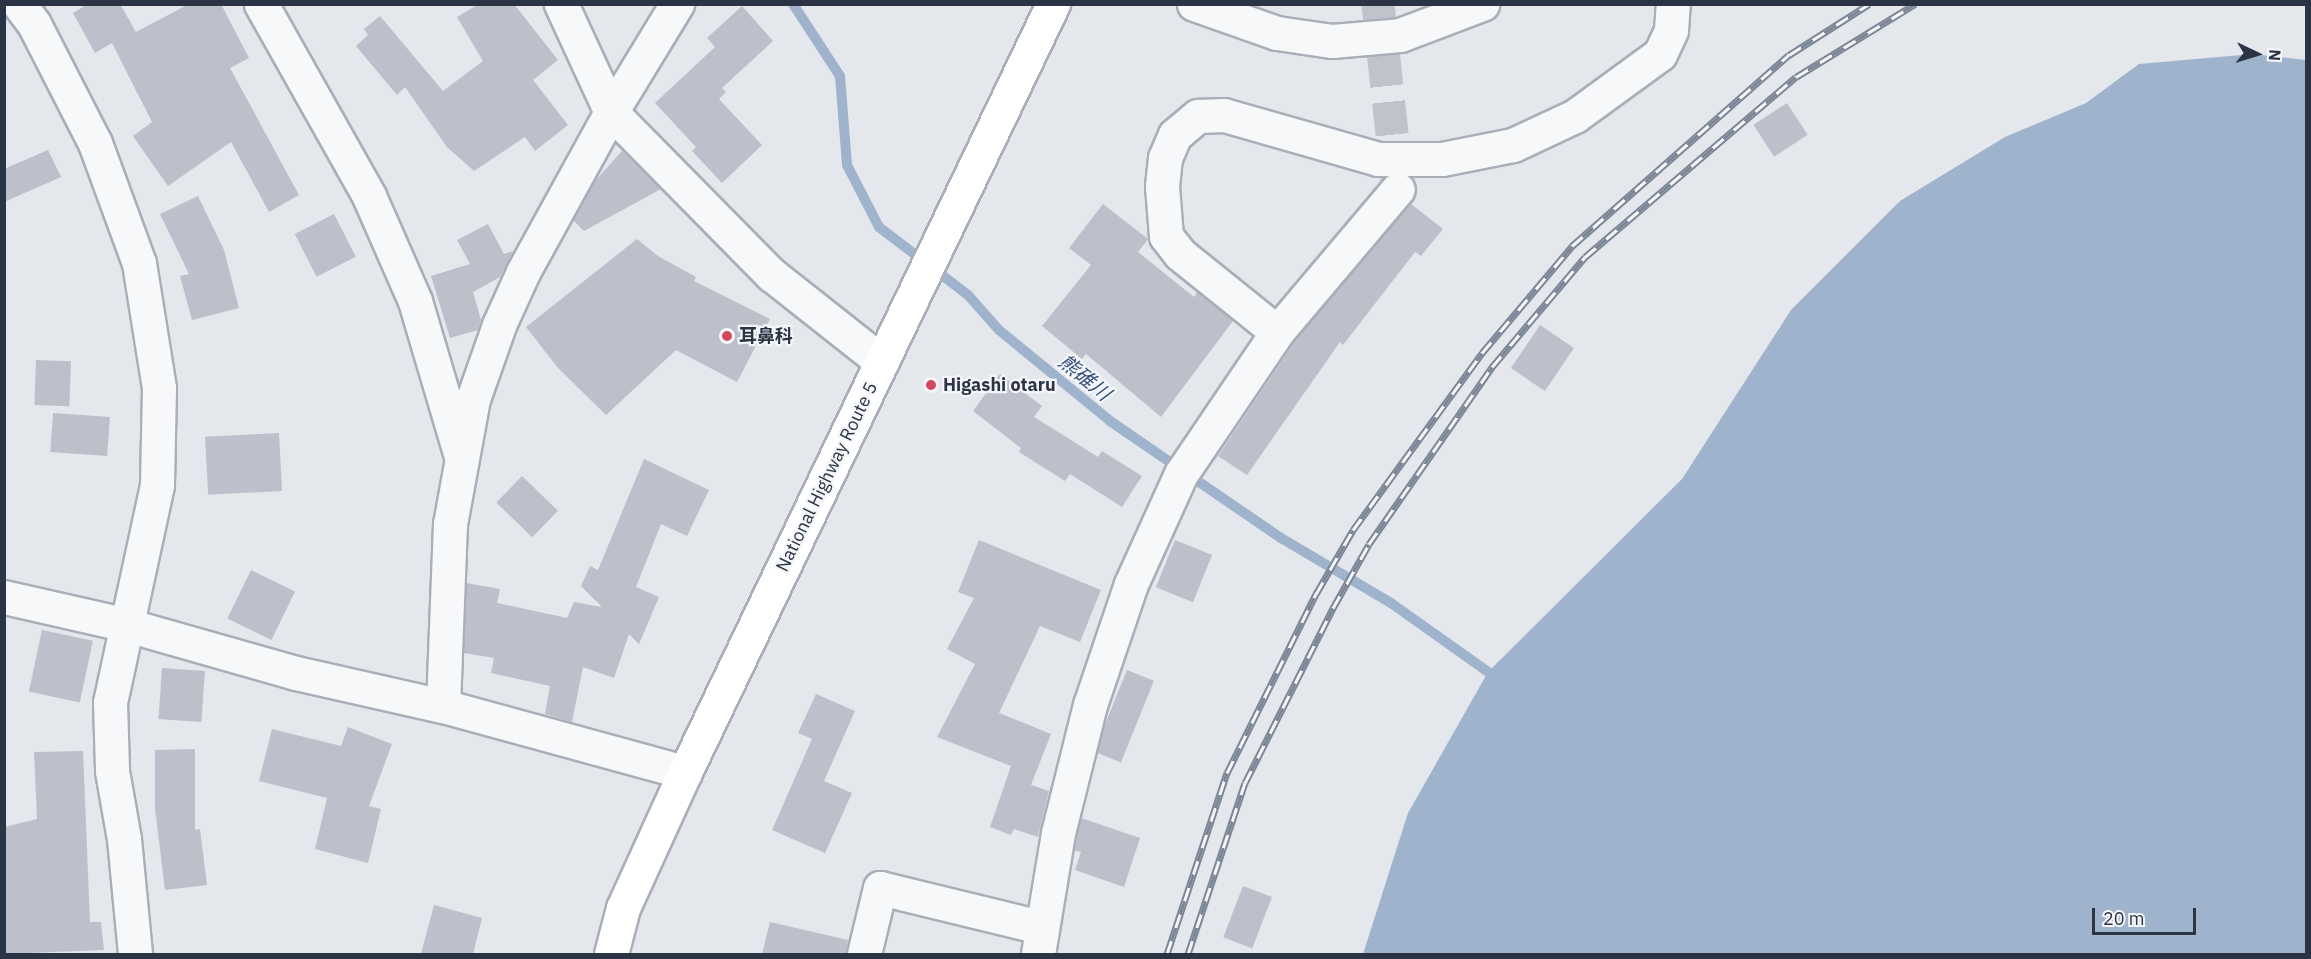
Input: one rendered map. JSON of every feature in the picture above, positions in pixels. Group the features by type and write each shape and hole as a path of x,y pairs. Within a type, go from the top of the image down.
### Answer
{"highway":[{"name":"National Highway Route 5","path":"611,954 623,908 685,772 882,362 911,307 1053,4"}],"street":[{"path":"19,4 34,24 95,143 139,263 159,388 157,485 110,702 112,771 129,874 135,954"},
{"path":"261,4 383,227 415,301 461,458"},
{"path":"561,4 611,112 772,275 882,362"},
{"path":"442,706 450,524 473,399 499,325 523,272 611,112 677,4"},
{"path":"1194,4 1277,33 1332,41 1400,35 1482,4"},
{"path":"1277,332 1180,254 1166,236 1162,186 1165,158 1175,135 1198,116 1224,115 1378,159 1442,159 1513,145 1575,116 1660,54 1671,30 1672,4"},
{"path":"864,954 880,888 1039,940 1058,834 1090,705 1131,584 1181,474 1277,332 1398,189"},
{"path":"4,597 127,625 296,673 442,706 685,772"}],"water":[{"path":"2253,54 2306,60 2306,954 1363,954 1408,813 1488,672 1682,479 1791,310 1900,201 2005,137 2086,103 2139,64"}],"building":[{"path":"88,4 120,4 136,32 189,4 221,4 249,58 230,68 299,195 269,212 231,142 168,186 133,136 152,122 112,43 95,53 73,13"},
{"path":"479,4 514,4 558,60 533,80 568,125 535,151 525,137 474,171 447,147 405,87 397,95 356,46 368,35 364,29 380,16 443,91 483,61 457,17"},
{"path":"742,6 773,41 722,88 726,92 719,99 762,145 722,183 692,151 696,147 655,103 715,47 707,38"},
{"path":"1787,103 1808,135 1774,157 1753,125"},
{"path":"48,150 61,177 4,202 4,169"},
{"path":"622,151 661,189 584,231 573,220 594,182"},
{"path":"198,196 224,250 239,308 192,320 180,276 189,274 160,214"},
{"path":"1103,204 1148,239 1138,252 1194,297 1197,292 1233,321 1161,417 1086,354 1082,359 1042,326 1091,265 1069,248"},
{"path":"1411,204 1443,229 1421,256 1415,252 1343,345 1340,342 1247,475 1218,456 1300,334"},
{"path":"334,214 356,257 317,277 295,234"},
{"path":"488,224 504,254 513,251 500,277 473,292 481,320 478,330 450,338 431,276 470,264 457,240"},
{"path":"637,239 658,256 696,277 694,281 770,319 737,382 676,350 606,415 558,368 526,327"},
{"path":"1540,325 1574,348 1545,391 1511,368"},
{"path":"36,360 71,361 69,406 34,405"},
{"path":"1000,374 1042,406 1034,417 1098,457 1102,451 1142,476 1122,507 1070,474 1065,481 1019,452 1021,448 973,411"},
{"path":"53,413 110,417 107,456 50,452"},
{"path":"279,433 282,491 208,495 205,437"},
{"path":"644,459 709,490 687,536 661,524 636,587 659,597 639,644 629,634 614,678 583,667 572,722 545,714 550,686 491,673 494,658 464,653 466,583 500,589 497,603 567,618 574,602 602,607 581,586 590,566 598,570"},
{"path":"522,476 558,511 532,537 496,503"},
{"path":"979,540 1101,590 1080,642 1040,626 999,713 1051,734 1031,785 1049,791 1038,837 1014,829 1011,835 990,827 1011,766 937,737 975,664 947,649 974,598 958,592"},
{"path":"1175,540 1212,555 1193,602 1156,587"},
{"path":"251,570 295,591 271,640 227,619"},
{"path":"42,630 93,641 80,702 29,692"},
{"path":"162,668 205,671 201,722 158,719"},
{"path":"1127,670 1154,681 1121,762 1094,752"},
{"path":"816,694 855,711 824,781 852,793 825,853 772,830 812,739 798,733"},
{"path":"348,727 392,744 369,806 381,809 368,863 315,849 327,798 259,781 272,729 341,746"},
{"path":"195,749 195,830 200,829 207,885 165,890 155,809 155,750"},
{"path":"83,751 90,922 101,922 104,950 4,954 4,827 37,819 34,752"},
{"path":"1081,818 1140,838 1124,887 1075,870 1081,852 1074,850"},
{"path":"1243,886 1272,897 1252,948 1223,937"},
{"path":"434,905 482,918 473,954 421,954"},
{"path":"770,922 848,940 846,954 762,954"}],"waterway":[{"name":"熊碓川","path":"793,4 840,76 847,165 879,227 968,295 999,330 1110,421 1281,538 1391,603 1488,672"}],"tunnel":[{"path":"1378,4 1398,187"}],"railway":[{"path":"1167,954 1227,773 1316,594 1353,530 1482,353 1572,246 1789,55 1869,4"},
{"path":"1188,954 1245,783 1333,608 1369,544 1492,367 1585,257 1796,77 1915,4"}],"place":[{"name":"耳鼻科","path":"727,336"},
{"name":"Higashi otaru","path":"931,385"}]}
